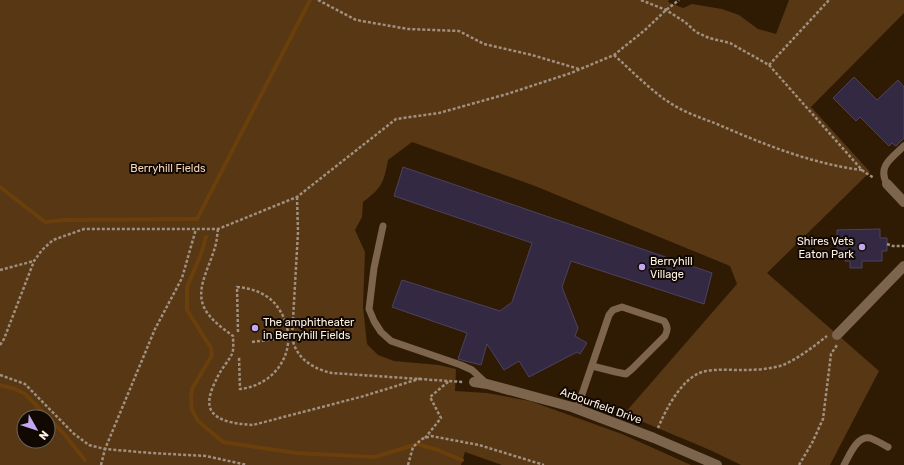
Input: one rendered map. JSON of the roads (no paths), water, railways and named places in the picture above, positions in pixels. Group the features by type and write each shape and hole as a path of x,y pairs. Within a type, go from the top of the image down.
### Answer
{"street":[{"path":"887,184 904,202"},
{"path":"837,335 904,266"},
{"name":"Arbourfield Drive","path":"474,382 487,384 577,409 654,438 717,465"}],"lane":[{"path":"887,184 883,172 886,164 904,146"},
{"path":"383,226 374,268 369,309 381,332 392,340 472,370 487,384"},
{"path":"577,409 609,315 614,310 622,307 664,321 667,326 668,330 665,336 632,370 626,374 592,366"},
{"path":"844,465 860,440 864,438 870,438 888,447"}],"waterway":[{"path":"197,219 310,0"},
{"path":"0,187 45,222 65,220 197,219"},
{"path":"206,237 201,254 187,287 187,310 211,348 212,355 192,389 192,410 198,421 223,442 296,453 375,457 417,444 438,450 462,460"},
{"path":"0,385 15,389 25,394 40,409"},
{"path":"56,426 85,460"}],"place":[{"name":"Shires Vets Eaton Park","path":"862,247"},
{"name":"Berryhill Village","path":"642,267"},
{"name":"The amphitheater in Berryhill Fields","path":"255,328"}],"park label":[{"name":"Berryhill Fields","path":"168,168"}]}
